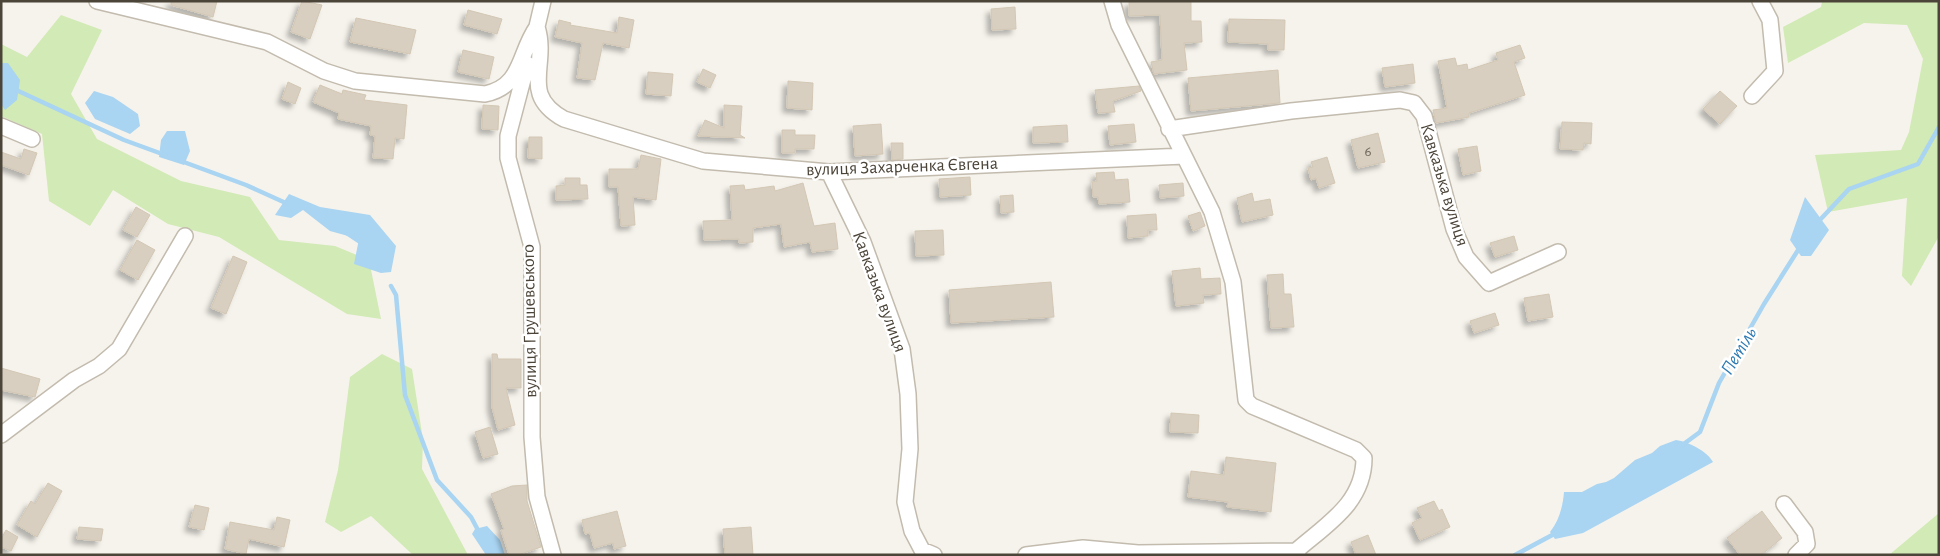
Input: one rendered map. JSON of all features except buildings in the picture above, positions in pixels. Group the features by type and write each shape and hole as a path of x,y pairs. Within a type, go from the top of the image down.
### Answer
{"street":[{"path":"97,1 267,42 337,77 486,94 508,85 515,74 528,41 537,27"},
{"name":"вулиця Грушевського","path":"543,1 508,136 508,158 532,247 532,437 537,496 553,555"},
{"path":"1026,555 1083,548 1138,553 1297,553 1346,507 1356,494 1362,480 1364,458 1356,450 1252,406 1246,400 1233,282 1212,212 1118,25 1112,1"},
{"path":"1752,96 1775,71 1770,20 1760,1"},
{"name":"вулиця Захарченка Євгена","path":"537,27 541,41 538,90 543,103 564,118 702,161 828,172 1184,156"},
{"name":"Кавказька вулиця","path":"1169,129 1291,111 1400,100 1414,103 1424,116 1454,229 1466,257 1490,283 1558,252"},
{"path":"1,126 32,139"},
{"name":"Кавказька вулиця","path":"828,172 863,242 902,349 908,394 910,448 905,502 912,531 922,550 934,555"},
{"path":"1,435 74,380 99,366 119,349 185,236"},
{"path":"1784,504 1805,532 1808,544 1796,555"}],"green space":[{"path":"1822,1 1939,1 1939,236 1911,286 1902,276 1907,198 1828,212 1815,155 1901,150 1909,132 1923,59 1907,25 1864,23 1788,63 1783,27 1821,7"},
{"path":"61,15 102,30 71,94 97,139 181,181 250,197 279,240 335,246 369,260 381,319 347,314 219,237 168,224 113,190 90,226 49,201 42,134 1,116 1,44 27,57"},
{"path":"382,354 412,369 423,440 422,469 468,555 413,555 371,516 341,532 325,522 338,470 350,377"},
{"path":"1939,513 1939,555 1889,555"}],"water":[{"path":"1,63 8,63 20,80 17,100 5,110 1,104"},
{"path":"94,91 113,97 138,114 140,126 130,134 95,119 85,103"},
{"path":"167,131 185,131 190,151 184,165 159,157 161,140"},
{"path":"289,194 320,207 370,215 396,246 391,272 381,273 354,264 359,239 330,231 303,210 291,218 275,215"},
{"path":"1805,197 1829,230 1811,256 1801,256 1790,240"},
{"path":"1676,440 1697,448 1707,454 1713,462 1583,533 1555,539 1550,532 1560,513 1564,492 1582,492 1597,484 1606,482 1614,478 1635,460 1652,453 1660,446"},
{"path":"487,526 500,540 505,555 486,555 472,534 475,529"}],"waterway":[{"path":"14,89 124,140 165,155"},
{"name":"Петіль","path":"1818,222 1849,189 1918,164 1939,127"},
{"path":"181,161 246,185 288,204"},
{"path":"348,234 363,244"},
{"name":"Петіль","path":"1681,446 1700,432 1719,383 1764,304 1800,247"},
{"path":"391,286 396,295 405,395 437,480 471,517 479,532"},
{"name":"Петіль","path":"1515,555 1556,533"}]}
